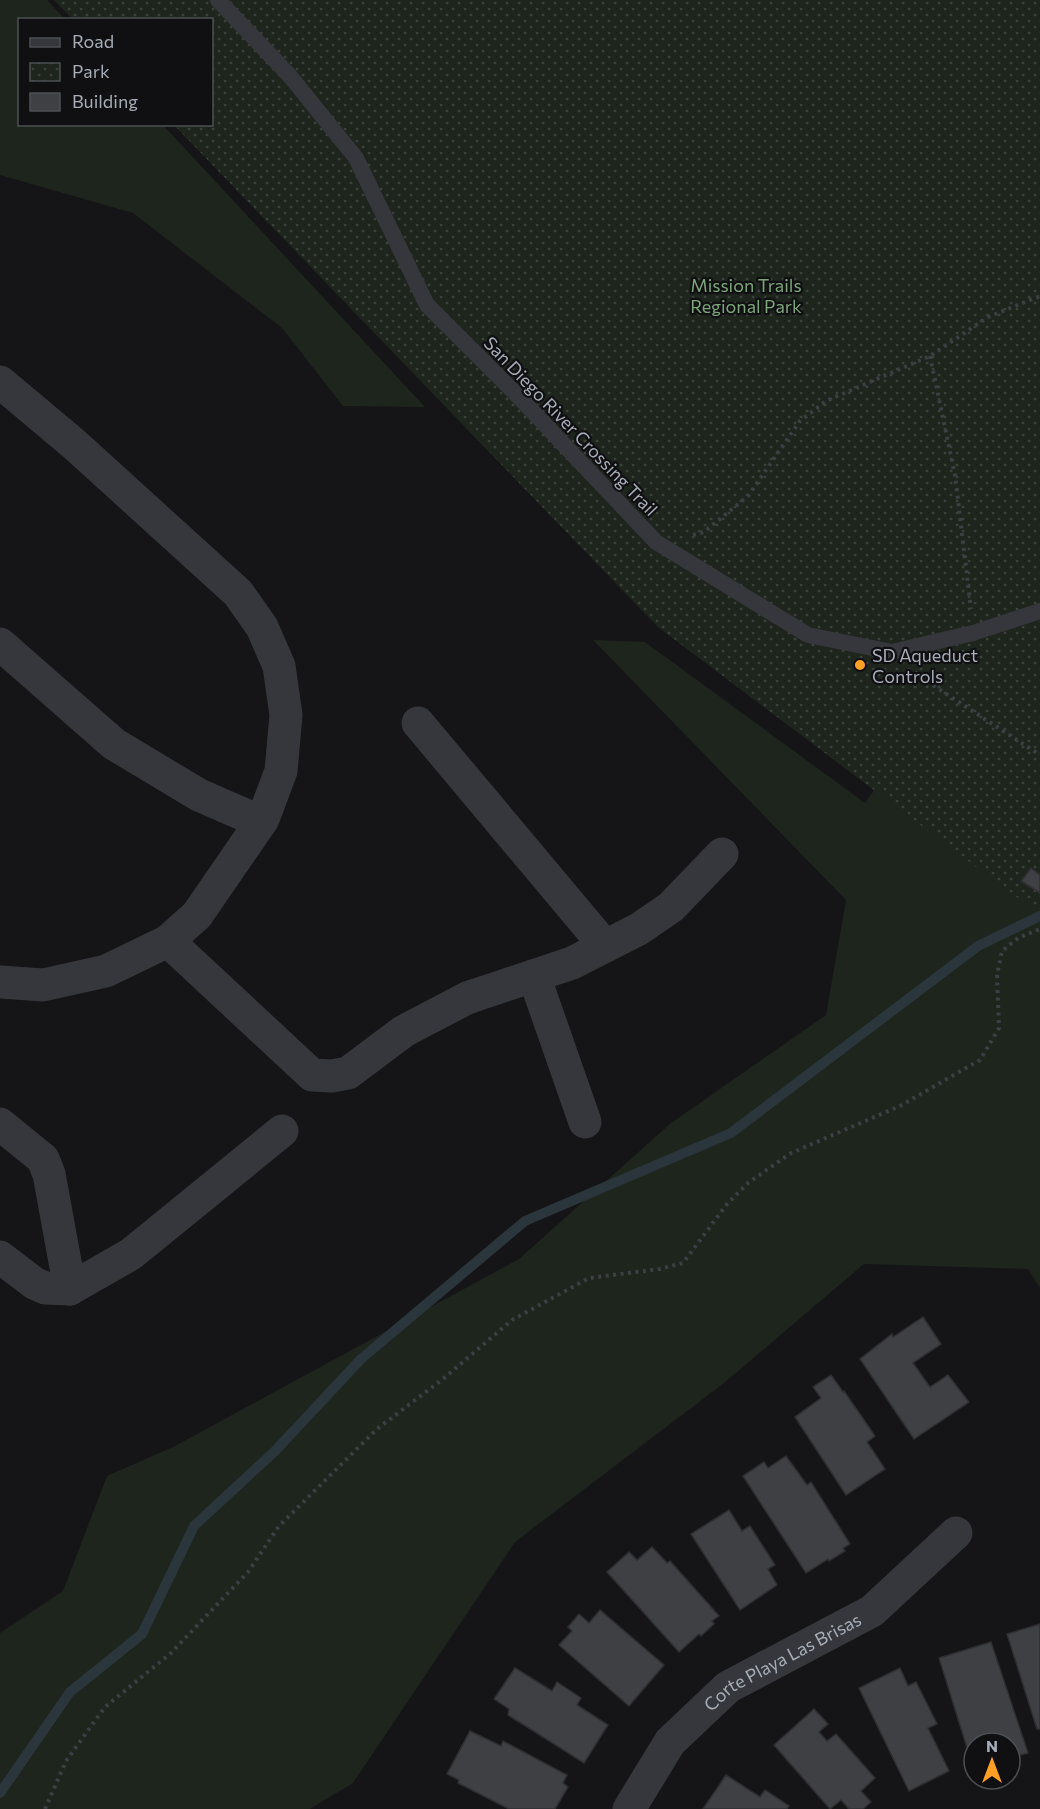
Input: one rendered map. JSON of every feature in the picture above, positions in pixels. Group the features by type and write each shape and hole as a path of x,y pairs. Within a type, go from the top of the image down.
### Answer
{"street":[{"path":"0,382 74,444 238,593 262,627 279,666 286,715 281,771 261,822 197,915 168,941 106,971 43,985 0,982"},
{"path":"0,644 114,744 199,795 261,822"},
{"path":"418,723 605,946"},
{"path":"168,941 312,1075 348,1073 404,1032 466,998 572,963 639,928 670,907 722,854"},
{"path":"534,976 585,1122"},
{"path":"0,1124 43,1159 49,1174 70,1289"},
{"path":"0,1257 34,1283 45,1288 70,1289 131,1254 282,1131"},
{"name":"Corte Playa Las Brisas","path":"629,1809 670,1742 728,1687 872,1611 957,1533"}],"lane":[{"name":"San Diego River Crossing Trail","path":"218,0 290,76 356,158 427,305 516,394 656,542 808,635 892,652 973,633 1040,611"}],"path":[{"path":"656,542 704,532 748,496 800,421 826,401 930,356 988,317 1040,296"},
{"path":"930,356 955,475 973,633"},
{"path":"892,652 925,680 1040,755"},
{"path":"45,1809 66,1761 105,1707 171,1653 248,1572 279,1526 377,1429 443,1379 512,1320 589,1278 660,1269 683,1263 721,1212 748,1183 791,1154 900,1106 980,1060 999,1028 997,975 1002,951 1018,938 1040,929"}],"green space":[{"path":"0,0 47,0 64,18 18,18 18,126 164,126 425,407 343,406 282,328 133,213 0,175"},
{"path":"54,0 1040,0 1040,1288 1028,1269 864,1264 724,1383 515,1542 353,1783 310,1809 0,1809 0,1633 63,1591 107,1476 173,1447 519,1259 671,1123 826,1015 846,900 593,640 645,642 865,803 874,790 658,627 175,126 213,126 213,18 72,18"},
{"name":"Mission Trails Regional Park","path":"54,0 1040,0 1040,912 1012,894 658,627 175,126 213,126 213,18 72,18"}],"building":[{"path":"1031,868 1040,875 1040,893 1021,881"},
{"path":"923,1317 941,1344 913,1363 930,1387 948,1375 969,1402 914,1439 860,1359 892,1334 893,1337"},
{"path":"831,1375 875,1436 867,1442 885,1469 846,1495 795,1417 821,1398 813,1387"},
{"path":"786,1456 807,1485 811,1482 850,1544 843,1548 845,1551 806,1573 743,1476 764,1462 768,1468"},
{"path":"729,1510 742,1531 750,1526 775,1565 768,1569 777,1585 740,1610 691,1534"},
{"path":"652,1547 667,1563 670,1561 719,1616 712,1621 714,1624 701,1636 699,1634 679,1652 607,1572 629,1552 637,1560"},
{"path":"600,1610 664,1665 629,1706 559,1645 572,1631 568,1627 579,1614 589,1623"},
{"path":"1040,1624 1040,1729 1037,1729 1007,1634"},
{"path":"991,1642 1021,1731 962,1732 939,1658"},
{"path":"515,1668 552,1691 557,1682 581,1698 577,1705 608,1725 584,1763 508,1715 509,1709 494,1699"},
{"path":"900,1668 908,1686 916,1682 937,1724 928,1728 949,1771 909,1791 859,1688"},
{"path":"814,1709 828,1724 819,1732 827,1741 836,1734 875,1778 861,1791 871,1802 863,1809 849,1809 841,1800 830,1809 774,1745"},
{"path":"470,1731 501,1746 503,1741 567,1775 563,1783 568,1787 555,1809 509,1809 458,1783 459,1780 447,1774"},
{"path":"1022,1735 1028,1753 1022,1755"},
{"path":"726,1775 760,1797 765,1790 789,1806 787,1809 703,1809"}],"waterway":[{"path":"0,1793 70,1692 142,1634 194,1526 275,1451 361,1359 525,1221 731,1133 978,946 1040,916"}],"place":[{"name":"SD Aqueduct Controls","path":"860,665"}]}
